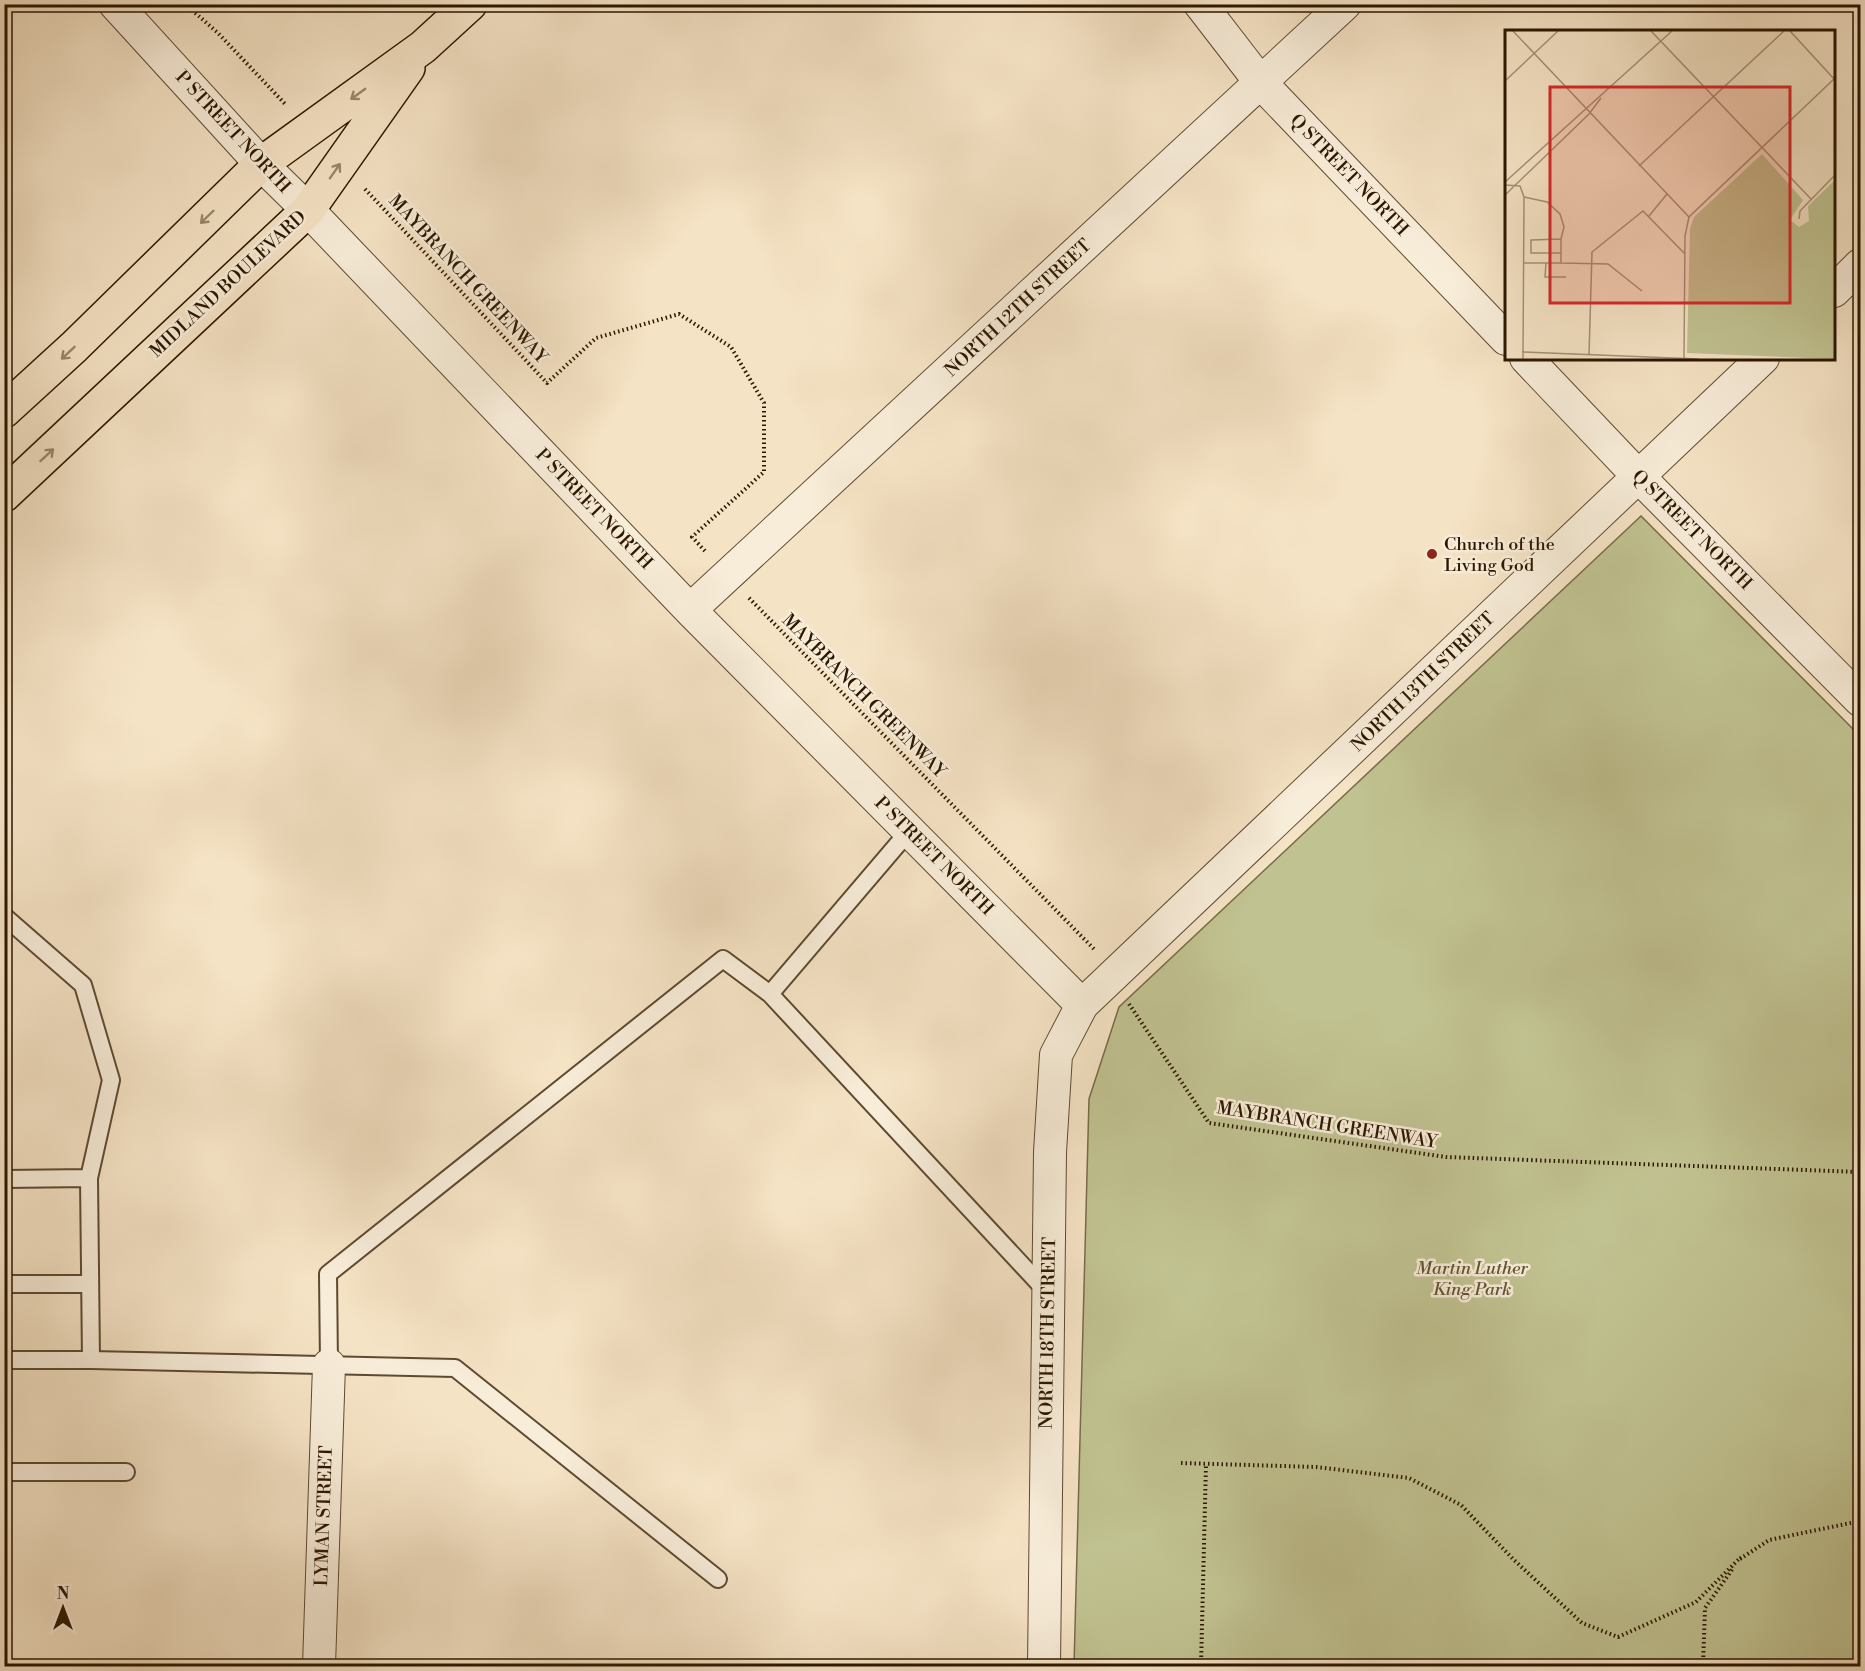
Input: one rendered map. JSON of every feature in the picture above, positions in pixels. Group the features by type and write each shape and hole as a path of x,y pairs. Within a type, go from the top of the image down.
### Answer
{"main road":[{"name":"MIDLAND BOULEVARD","path":"4,411 74,347 261,164 423,47 470,4"},
{"name":"MIDLAND BOULEVARD","path":"4,495 308,210 423,47"}],"street":[{"name":"P STREET NORTH","path":"115,4 261,164 308,210 690,610 1082,1005"},
{"name":"Q STREET NORTH","path":"1200,4 1261,83 1505,338"},
{"name":"NORTH 12TH STREET","path":"690,610 1346,4"},
{"path":"1835,289 1860,265"},
{"name":"Q STREET NORTH","path":"1528,360 1639,477 1860,700"},
{"name":"NORTH 13TH STREET","path":"1082,1005 1760,360"},
{"name":"NORTH 18TH STREET","path":"1044,1666 1050,1152 1056,1055 1082,1005"},
{"name":"LYMAN STREET","path":"319,1666 329,1365"}],"lane":[{"path":"770,994 909,831"},
{"path":"4,916 83,985 111,1080 89,1178 91,1360"},
{"path":"329,1365 328,1274 723,959 770,994 1049,1294"},
{"path":"4,1179 89,1178"},
{"path":"4,1284 90,1284"},
{"path":"4,1360 455,1368 718,1580"},
{"path":"4,1472 126,1472"}],"path":[{"path":"185,4 219,33 309,130"},
{"name":"MAYBRANCH GREENWAY","path":"341,163 547,383 596,338 679,314 731,347 764,403 764,472 692,537 727,576 1092,946 1148,1034 1209,1123 1446,1157 1860,1172"},
{"path":"1181,1463 1316,1467 1409,1478 1461,1505 1514,1560 1582,1623 1618,1637 1696,1602 1741,1557 1769,1540 1860,1521"},
{"path":"1201,1666 1206,1464"},
{"path":"1703,1666 1705,1608 1741,1557"}],"green space":[{"name":"Martin Luther King Park","path":"1641,516 1860,736 1860,1666 1074,1666 1089,1099 1119,1007"}],"place":[{"name":"Church of the Living God","path":"1432,554"}]}
